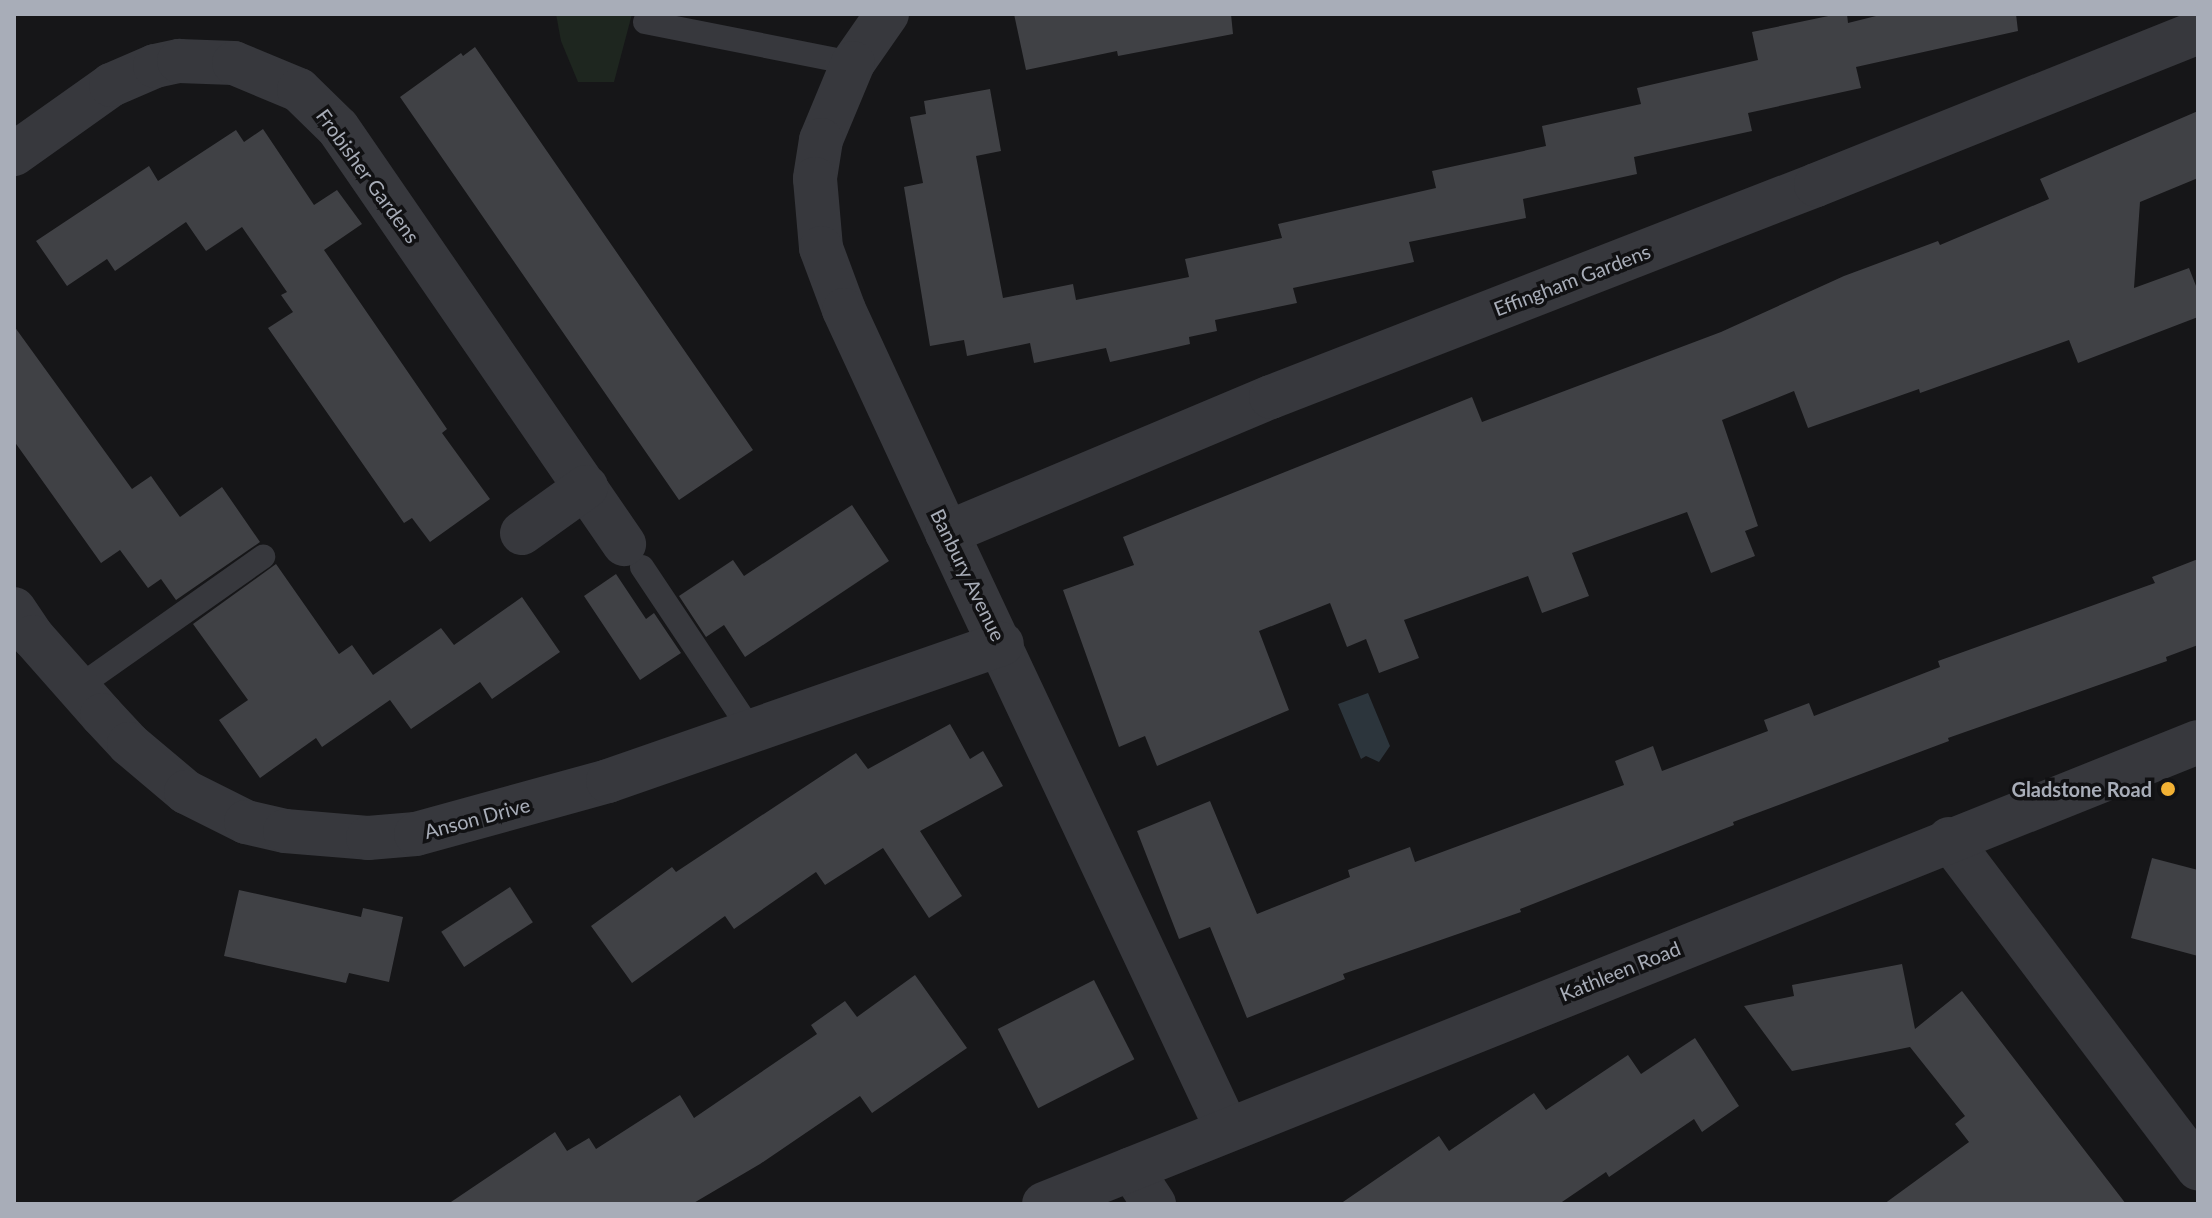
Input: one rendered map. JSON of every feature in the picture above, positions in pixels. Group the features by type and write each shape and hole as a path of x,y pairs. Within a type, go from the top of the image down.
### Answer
{"street":[{"name":"Banbury Avenue","path":"887,14 853,63 821,140 815,179 821,248 844,310 1227,1129"},
{"name":"Effingham Gardens","path":"947,533 1271,397 1870,164 2198,32"},
{"name":"Frobisher Gardens","path":"14,154 111,85 155,66 205,60 234,63 299,90 338,128 633,556"},
{"path":"522,533 586,487"},
{"name":"Anson Drive","path":"14,609 77,688 129,744 186,792 246,822 330,837 416,834 463,823 608,781 1002,644"},
{"name":"Kathleen Road","path":"1044,1204 1142,1187 1227,1129 2198,742"},
{"path":"1949,839 2198,1168"}],"lane":[{"path":"645,22 853,63"},
{"path":"633,556 752,732"},
{"path":"77,688 263,557"}],"shaded area":[{"path":"556,14 632,14 614,82 578,82 561,41"},
{"path":"1368,693 1390,746 1379,762 1366,756 1361,759 1338,704"}],"building":[{"path":"1014,14 1231,14 1233,34 1118,56 1117,51 1026,70"},
{"path":"1847,14 1848,23 1884,14 2016,14 2018,31 1856,67 1861,88 1748,113 1752,131 1634,157 1637,174 1523,199 1526,218 1409,242 1414,262 1293,288 1297,303 1215,320 1217,331 1189,337 1190,344 1110,362 1106,348 1034,363 1030,343 967,356 964,340 930,346 904,187 923,183 910,117 926,114 924,101 990,89 1001,151 976,156 1003,298 1073,284 1076,300 1189,277 1185,259 1282,238 1278,224 1436,188 1432,171 1546,146 1542,126 1641,104 1637,88 1758,60 1752,32"},
{"path":"475,47 753,450 679,500 400,97 461,53 463,56"},
{"path":"2198,111 2198,178 2140,202 2134,288 2189,268 2198,291 2198,317 2078,363 2069,340 1920,393 1919,389 1808,428 1794,391 1722,420 1758,526 1745,531 1755,556 1711,573 1687,512 1572,553 1589,596 1542,613 1528,576 1404,620 1419,658 1379,673 1366,639 1347,647 1330,603 1259,631 1289,710 1157,766 1145,736 1119,747 1063,590 1134,565 1123,537 1472,397 1482,422 1721,332 1844,276 1938,241 1940,245 2049,199 2040,179"},
{"path":"263,129 314,205 337,190 362,224 324,250 447,429 442,433 490,499 430,542 412,518 404,523 268,328 293,312 281,295 287,292 242,227 206,251 186,222 115,271 107,259 67,286 36,241 149,166 158,181 236,130 244,142"},
{"path":"14,326 132,489 151,476 180,517 222,487 260,542 176,600 161,579 148,588 120,550 101,563 14,441"},
{"path":"852,505 889,561 745,657 724,625 706,637 679,596 733,560 744,576"},
{"path":"2198,559 2198,645 2166,657 2167,661 1948,738 1949,741 1733,822 1734,825 1520,909 1521,912 1343,974 1345,979 1247,1018 1210,927 1179,939 1137,831 1210,801 1257,914 1350,877 1348,870 1410,847 1415,862 1624,785 1615,761 1653,746 1662,771 1768,731 1764,720 1809,703 1814,716 1940,667 1938,661 2155,583 2152,577"},
{"path":"276,564 339,654 352,645 373,675 441,628 454,645 522,597 560,652 492,699 480,682 411,729 390,700 322,747 316,738 260,778 219,720 248,700 193,624"},
{"path":"616,574 646,619 654,613 681,653 640,680 584,596"},
{"path":"950,724 970,759 983,751 1003,786 920,831 962,896 929,918 883,848 825,885 816,872 734,929 725,916 632,983 591,926 672,867 676,872 856,753 868,769"},
{"path":"2152,858 2198,870 2198,956 2131,938"},
{"path":"510,887 533,922 464,967 441,932"},
{"path":"239,890 361,917 363,908 403,917 389,982 349,973 346,983 224,956"},
{"path":"1902,964 1915,1029 1962,991 2126,1204 1884,1204 1969,1142 1955,1124 1965,1116 1910,1047 1792,1071 1744,1006 1794,996 1792,985"},
{"path":"915,975 967,1048 872,1113 860,1096 760,1164 692,1204 448,1204 555,1132 567,1151 589,1138 596,1149 680,1095 694,1118 817,1034 811,1025 845,1001 857,1017"},
{"path":"1094,980 1134,1059 1038,1108 998,1029"},
{"path":"1695,1038 1739,1106 1702,1132 1694,1119 1609,1177 1606,1172 1559,1204 1340,1204 1439,1136 1449,1151 1534,1093 1546,1110 1628,1055 1641,1074"}],"place":[{"name":"Gladstone Road","path":"2168,789"}]}
